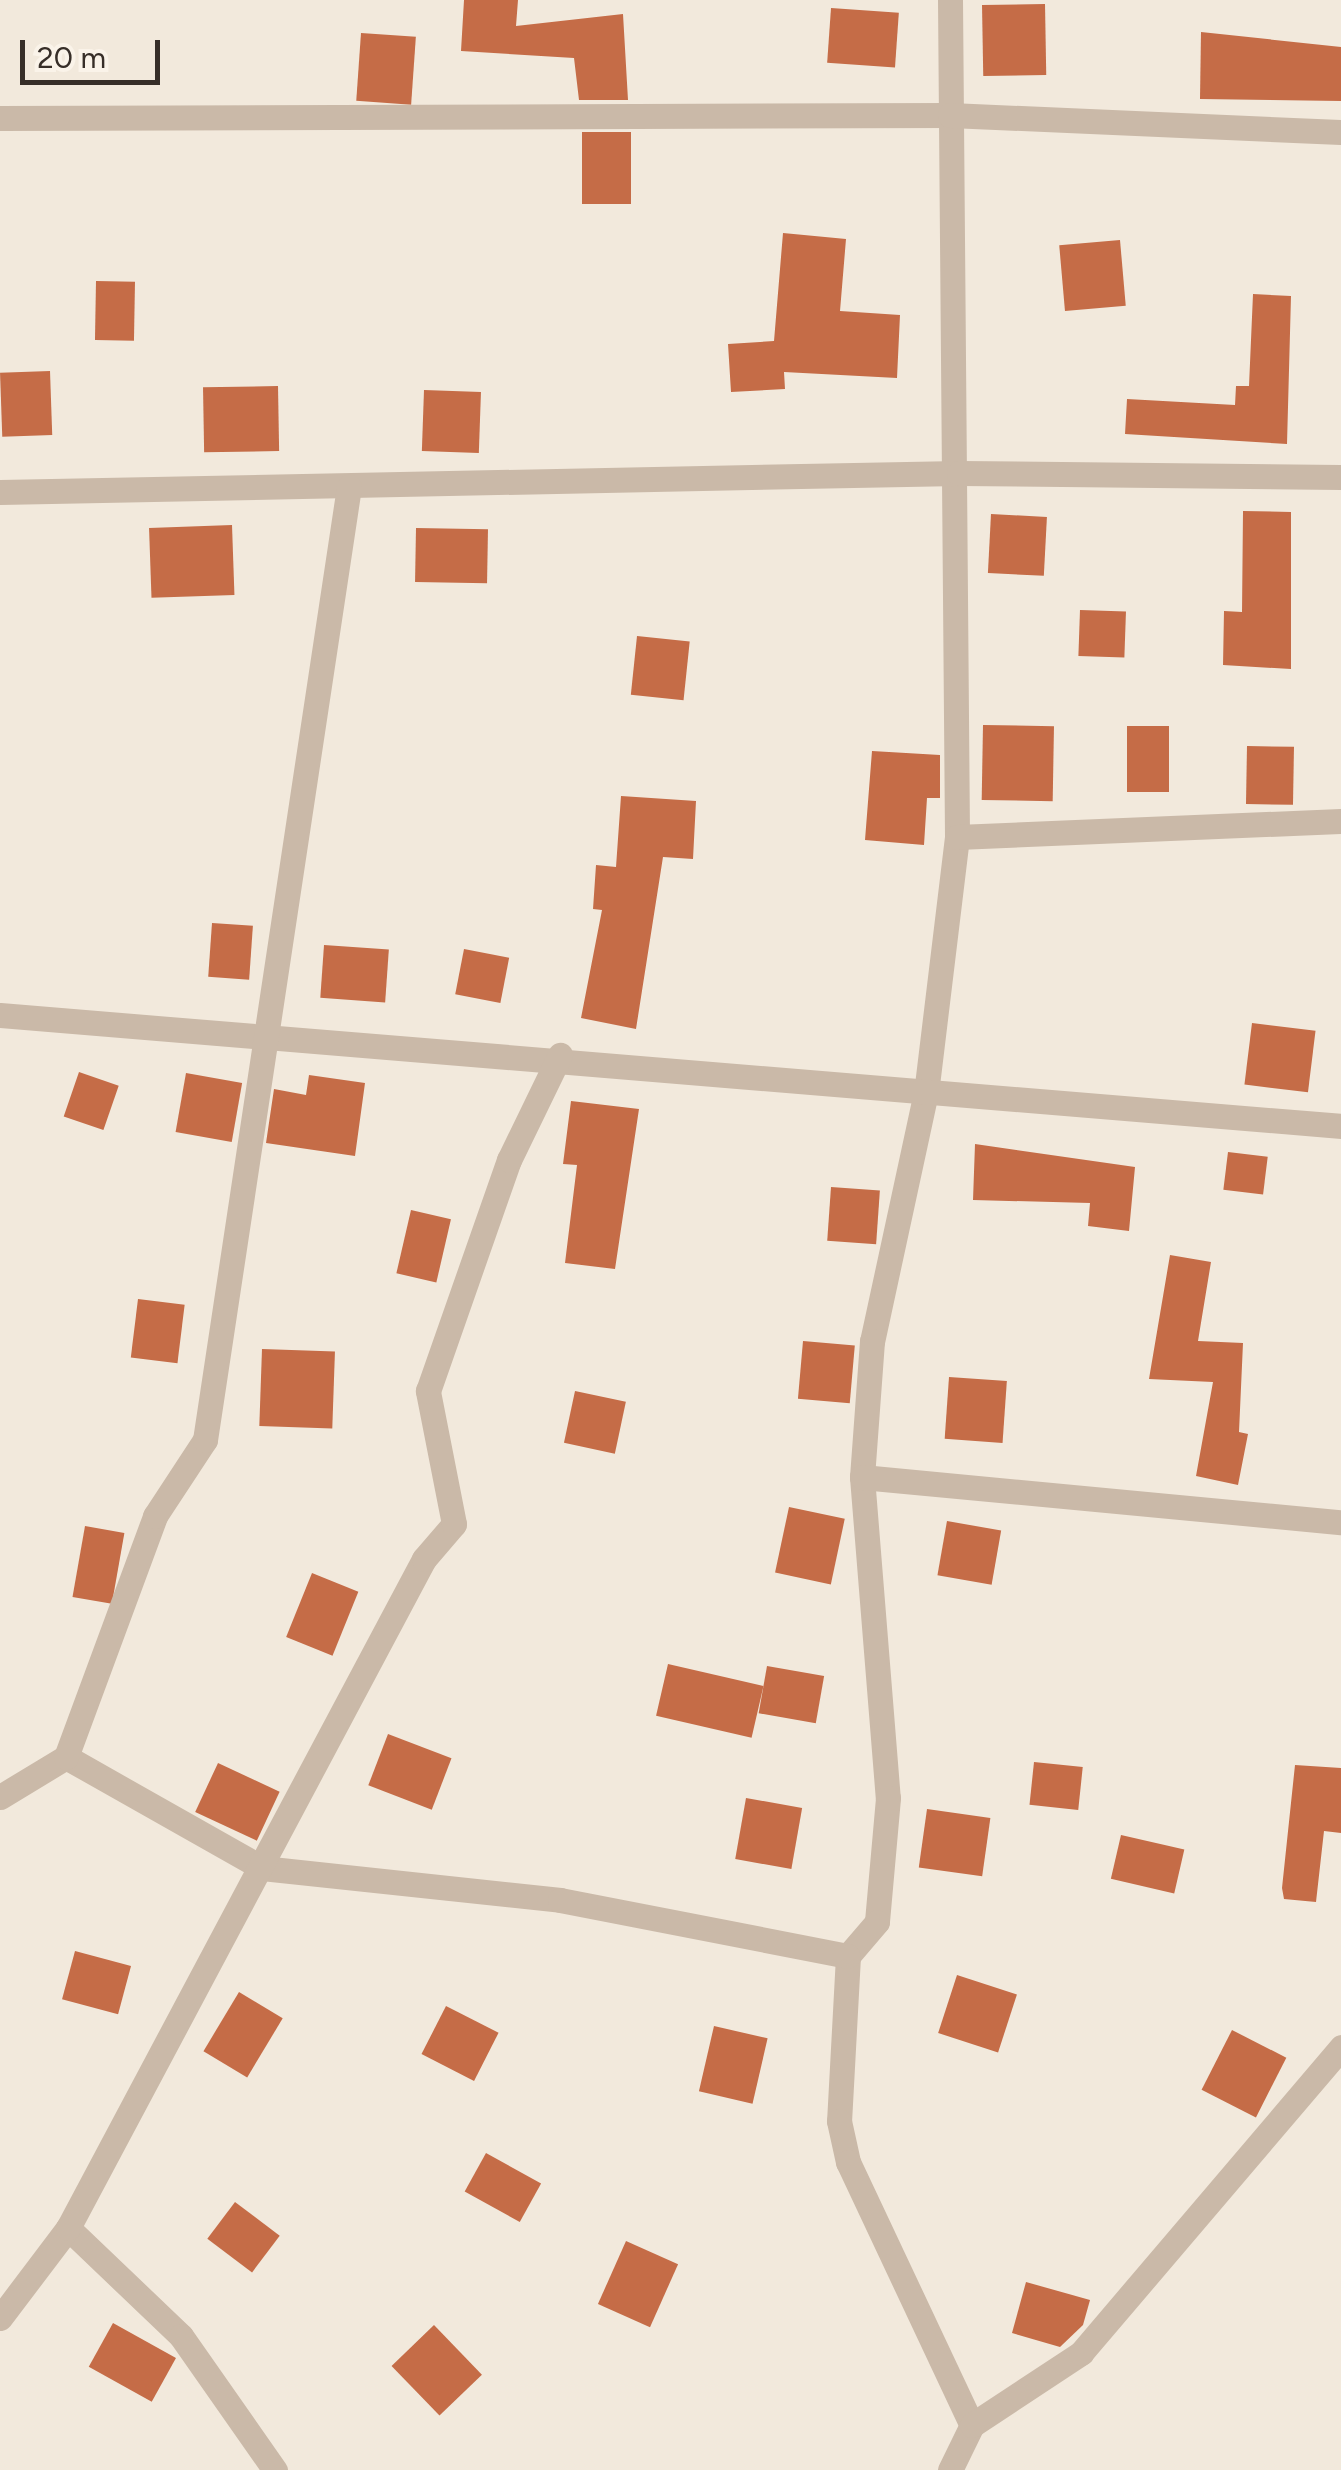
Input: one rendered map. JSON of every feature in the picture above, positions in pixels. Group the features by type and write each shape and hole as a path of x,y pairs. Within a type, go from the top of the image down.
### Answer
{"street":[{"path":"950,0 959,473 956,838 926,1092 872,1341 862,1477 888,1798 877,1922 848,1956 839,2121 848,2162 972,2425"},
{"path":"0,118 950,115 1341,132"},
{"path":"0,492 959,473 1341,477"},
{"path":"0,1797 66,1756 155,1516 205,1440 349,487"},
{"path":"956,838 1341,821"},
{"path":"0,1015 268,1038 560,1055 926,1092 1341,1126"},
{"path":"0,2318 68,2228 424,1559 454,1524 428,1391 509,1160 560,1055"},
{"path":"862,1477 1088,1491 1341,1522"},
{"path":"66,1756 262,1868 560,1900 848,1956"},
{"path":"950,2470 972,2425 1081,2353 1341,2047"},
{"path":"68,2228 181,2336 275,2470"}],"building":[{"path":"464,0 518,0 516,26 623,14 628,100 579,100 574,58 461,51"},
{"path":"1045,4 1046,75 983,76 982,5"},
{"path":"831,8 899,13 895,68 827,63"},
{"path":"1201,32 1341,47 1341,101 1200,99"},
{"path":"361,33 416,37 411,105 356,101"},
{"path":"582,132 631,132 631,204 582,204"},
{"path":"783,233 846,239 840,311 900,315 897,378 784,372 785,389 731,392 728,344 774,341"},
{"path":"1120,240 1126,306 1065,311 1059,245"},
{"path":"96,281 135,282 134,341 95,340"},
{"path":"1253,294 1291,296 1287,444 1125,434 1127,399 1235,405 1236,386 1249,386"},
{"path":"50,371 52,435 2,437 0,373"},
{"path":"278,386 279,451 204,452 203,387"},
{"path":"424,390 481,392 479,453 422,451"},
{"path":"1243,511 1291,512 1291,669 1223,665 1224,611 1242,612"},
{"path":"991,514 1047,517 1044,576 988,573"},
{"path":"232,525 234,595 151,598 149,528"},
{"path":"416,528 488,529 487,583 415,582"},
{"path":"1080,610 1126,612 1124,658 1078,656"},
{"path":"637,636 690,642 684,700 631,695"},
{"path":"983,725 1054,726 1053,801 982,800"},
{"path":"1127,726 1169,726 1169,792 1127,792"},
{"path":"1247,746 1294,747 1293,805 1246,804"},
{"path":"872,751 940,755 940,798 927,798 924,845 865,840"},
{"path":"621,796 696,801 693,859 663,857 636,1029 581,1018 602,910 593,909 596,865 616,867"},
{"path":"212,923 253,926 249,980 208,977"},
{"path":"324,945 389,950 385,1002 320,998"},
{"path":"464,949 509,958 500,1003 455,994"},
{"path":"1252,1023 1316,1031 1308,1092 1244,1085"},
{"path":"79,1072 119,1086 103,1130 64,1116"},
{"path":"186,1073 242,1083 232,1142 176,1132"},
{"path":"309,1075 365,1083 355,1156 266,1143 274,1089 306,1095"},
{"path":"571,1101 639,1109 615,1269 565,1263 577,1165 563,1164"},
{"path":"975,1144 1135,1167 1129,1231 1088,1226 1090,1203 973,1200"},
{"path":"1228,1152 1268,1157 1263,1195 1223,1190"},
{"path":"831,1187 880,1190 876,1244 827,1241"},
{"path":"411,1210 451,1219 436,1283 396,1273"},
{"path":"1170,1255 1211,1262 1198,1341 1243,1343 1239,1432 1248,1434 1238,1485 1196,1476 1213,1382 1149,1379"},
{"path":"138,1299 185,1305 177,1363 131,1358"},
{"path":"803,1341 855,1346 850,1403 798,1399"},
{"path":"262,1349 335,1352 332,1429 259,1426"},
{"path":"949,1377 1007,1381 1003,1443 945,1439"},
{"path":"575,1391 626,1402 615,1454 564,1443"},
{"path":"789,1507 845,1519 831,1584 775,1573"},
{"path":"947,1521 1001,1531 992,1585 937,1575"},
{"path":"85,1526 124,1533 112,1604 72,1597"},
{"path":"312,1573 358,1592 333,1656 286,1637"},
{"path":"668,1664 763,1686 752,1738 656,1716"},
{"path":"767,1666 824,1676 816,1723 759,1713"},
{"path":"388,1734 451,1758 432,1810 368,1785"},
{"path":"1034,1762 1083,1767 1078,1810 1030,1805"},
{"path":"218,1763 280,1792 257,1841 195,1812"},
{"path":"1295,1765 1341,1768 1341,1833 1324,1831 1316,1902 1284,1899 1282,1888"},
{"path":"746,1798 802,1808 791,1869 735,1859"},
{"path":"927,1809 990,1818 982,1876 919,1867"},
{"path":"1121,1835 1184,1850 1174,1893 1111,1879"},
{"path":"75,1951 131,1966 118,2014 62,1999"},
{"path":"957,1975 1017,1994 998,2052 938,2033"},
{"path":"239,1992 283,2018 247,2077 203,2051"},
{"path":"446,2006 499,2033 474,2081 421,2054"},
{"path":"714,2026 768,2038 753,2104 699,2091"},
{"path":"1232,2030 1286,2058 1256,2117 1202,2090"},
{"path":"486,2153 541,2184 520,2222 465,2191"},
{"path":"235,2202 280,2236 252,2272 207,2239"},
{"path":"626,2241 678,2264 650,2327 598,2304"},
{"path":"1026,2282 1090,2300 1083,2325 1060,2347 1012,2333"},
{"path":"113,2323 176,2358 152,2402 89,2367"},
{"path":"434,2325 482,2375 439,2416 392,2366"}]}
